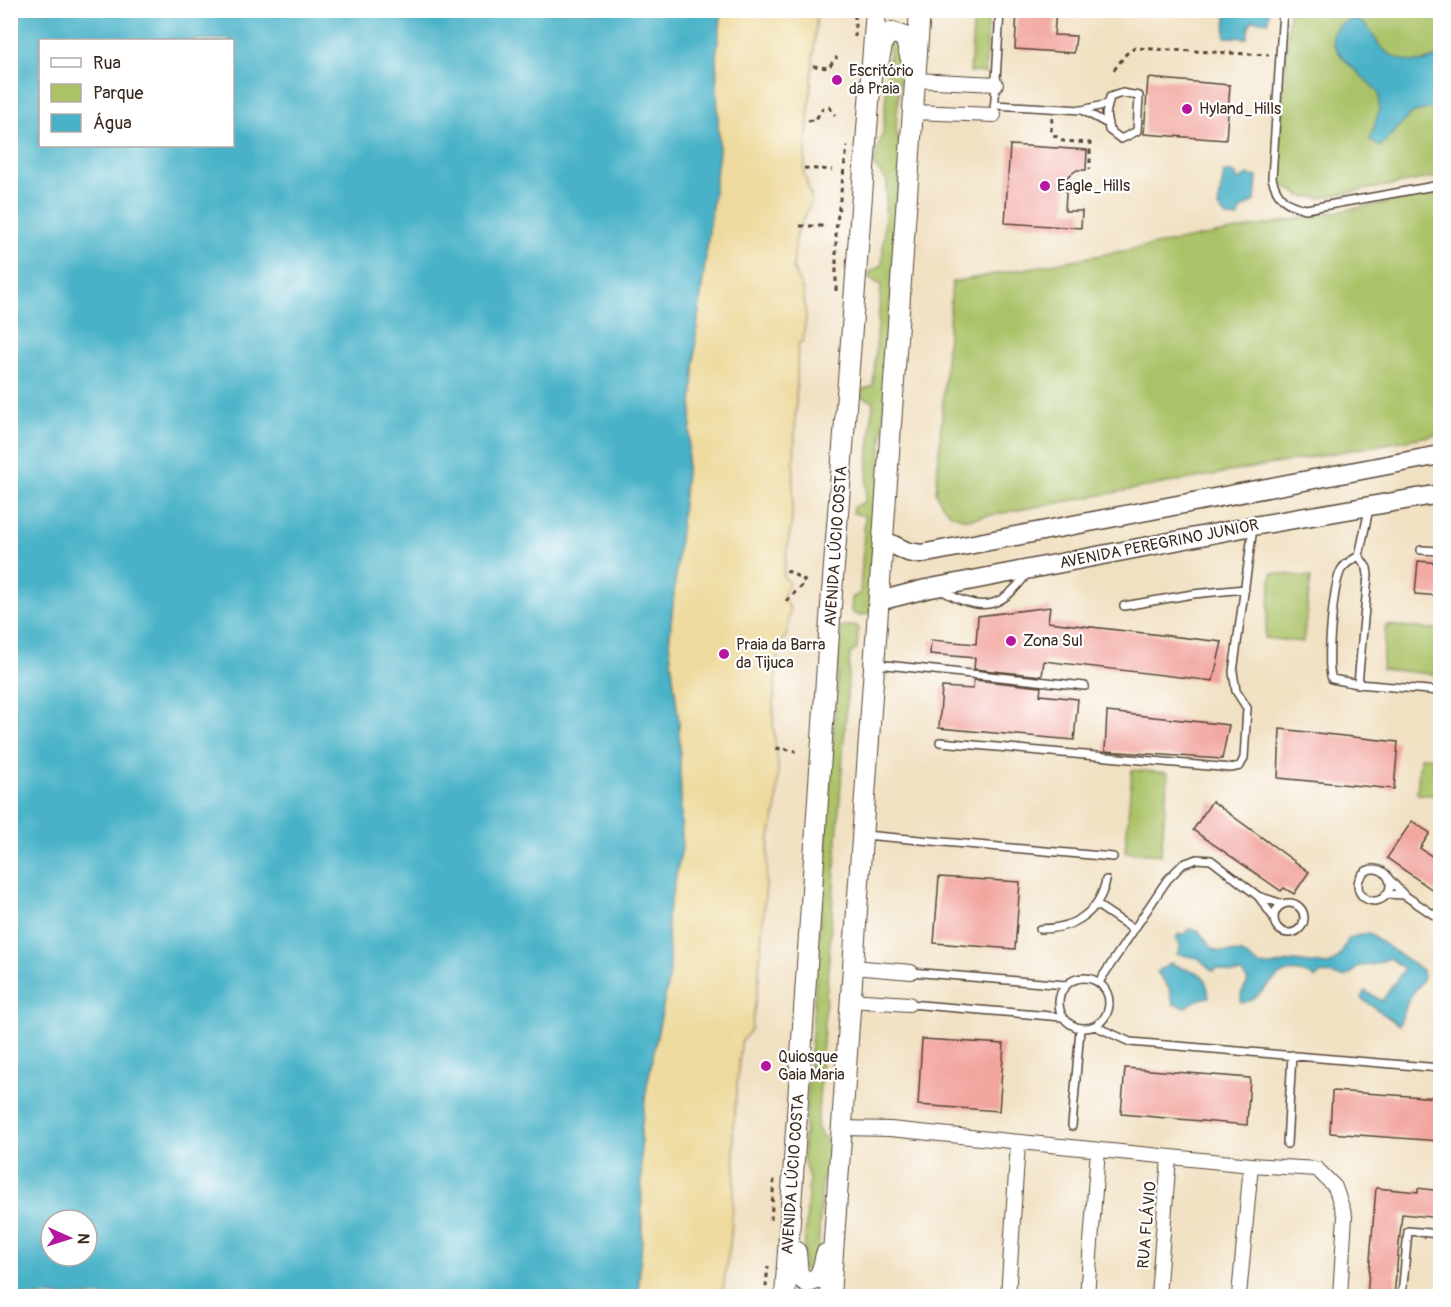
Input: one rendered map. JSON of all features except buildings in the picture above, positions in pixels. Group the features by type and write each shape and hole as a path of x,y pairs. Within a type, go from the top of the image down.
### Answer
{"main road":[{"name":"AVENIDA LÚCIO COSTA","path":"785,1296 830,619 876,10"},
{"path":"830,1296 920,10"},
{"path":"868,118 883,40 892,32 901,33 908,41 915,80"},
{"path":"792,1192 798,1275 802,1280 812,1282 821,1275 835,1221"}],"street":[{"path":"915,80 996,84"},
{"path":"912,112 994,110"},
{"name":"AVENIDA PEREGRINO JUNIOR","path":"883,540 908,552 921,554 1440,455"},
{"name":"AVENIDA PEREGRINO JUNIOR","path":"879,601 937,587 1253,526 1440,494"},
{"path":"852,967 911,972"},
{"path":"850,1000 909,1004"},
{"path":"842,1128 890,1129 1251,1165 1317,1169 1335,1187 1345,1216 1340,1296"},
{"path":"1008,1296 1018,1143"},
{"path":"1087,1296 1098,1150"},
{"name":"RUA FLÁVIO","path":"1158,1296 1169,1157"},
{"path":"1239,1296 1251,1165"}],"lane":[{"path":"1000,10 994,110 1082,110 1108,104"},
{"path":"1283,10 1272,178 1276,192 1286,203 1306,209 1440,185"},
{"path":"1122,93 1139,96 1137,131 1121,139 1109,130 1108,124 1110,97 1122,93"},
{"path":"1082,110 1108,124"},
{"path":"1358,684 1368,575 1367,568 1359,556 1370,506"},
{"path":"939,742 1131,761 1232,768 1240,766 1244,758 1246,708 1236,691 1233,672 1253,526"},
{"path":"1421,550 1440,551"},
{"path":"1359,556 1350,560 1340,571 1335,591 1330,666 1332,678 1358,684 1440,691"},
{"path":"937,587 958,600 981,604 993,603 1008,598 1030,569"},
{"path":"1124,606 1193,594 1245,589"},
{"path":"874,664 1085,686"},
{"path":"862,835 1113,857"},
{"path":"1099,982 1167,880 1183,864 1197,859 1211,860 1258,896 1274,918 1277,927 1285,932 1294,932 1302,926 1304,916 1300,907 1258,896"},
{"path":"1404,895 1386,894 1378,900 1368,899 1360,893 1358,883 1362,874 1372,869 1382,871 1404,895 1440,919"},
{"path":"1386,894 1389,879"},
{"path":"1040,929 1068,925 1096,905 1106,880"},
{"path":"1274,918 1277,908 1283,904"},
{"path":"1096,905 1133,929"},
{"path":"911,972 1066,985"},
{"path":"1085,978 1099,982 1108,994 1109,1009 1106,1016 1095,1026 1080,1029 1067,1023 1062,1017 1058,1000 1066,985 1085,978"},
{"path":"909,1004 1062,1017"},
{"path":"1095,1026 1130,1042 1440,1068"},
{"path":"1072,1126 1080,1029"},
{"path":"1287,1144 1292,1055"},
{"path":"1402,1296 1408,1231 1440,1234"}],"path":[{"path":"1114,70 1126,54 1135,48 1280,56"},
{"path":"813,66 828,68 837,57"},
{"path":"808,120 816,118 823,108 829,107 835,114"},
{"path":"1052,117 1051,133 1063,141 1090,143 1090,169"},
{"path":"804,168 832,170"},
{"path":"800,226 826,226"},
{"path":"786,570 804,580 805,583 786,601"},
{"path":"776,748 795,751"}],"green space":[{"path":"974,11 989,11 985,73 970,72"},
{"path":"1289,11 1440,11 1440,176 1320,198 1301,196 1282,184 1278,167"},
{"path":"890,41 902,45 896,129 902,153 870,613 860,616 851,612 852,598 860,593 865,516 853,513 853,507 865,502 873,401 860,396 861,390 873,386 881,285 869,278 869,273 882,265 887,181 873,164 883,132"},
{"path":"1440,193 1440,434 969,519 952,515 942,504 936,493 952,282"},
{"path":"1272,573 1311,577 1303,642 1265,638"},
{"path":"1386,625 1440,630 1440,675 1382,669"},
{"path":"841,626 857,626 858,629 857,649 850,654 817,1128 830,1146 829,1162 822,1181 817,1268 811,1274 803,1269 809,1179 803,1157"},
{"path":"1420,757 1440,758 1440,796 1417,794"},
{"path":"1132,770 1168,773 1161,855 1125,852"}],"sand":[{"name":"Praia da Barra da Tijuca","path":"722,11 817,11 804,173 812,200 796,235 793,268 803,291 806,317 803,341 798,344 792,519 783,576 789,583 783,597 790,608 787,634 779,646 774,696 773,724 778,764 777,806 769,842 758,987 751,1029 741,1043 733,1129 735,1170 731,1236 722,1296 638,1296 642,1238 641,1130 647,1085 670,972 667,918 682,848 679,724 669,643 691,423 696,334 719,151 716,56"}],"water":[{"path":"10,11 722,11 716,56 719,151 696,334 691,423 669,643 679,724 682,848 667,918 670,972 647,1085 641,1130 642,1238 638,1296 11,1296"},
{"path":"1231,11 1269,11 1268,22 1253,20 1249,26 1247,38 1225,37 1226,15"},
{"path":"1353,19 1364,24 1378,44 1395,57 1418,62 1440,55 1440,106 1412,113 1380,147 1370,140 1379,111 1379,93 1341,56 1335,45 1333,35 1338,26"},
{"path":"1224,172 1235,174 1238,180 1248,175 1257,177 1255,201 1240,210 1239,218 1226,217 1218,207"},
{"path":"1189,929 1198,930 1211,947 1218,951 1242,953 1259,965 1270,966 1294,961 1329,965 1339,957 1349,938 1368,933 1422,970 1423,980 1409,998 1399,1025 1361,998 1365,991 1382,1001 1404,969 1390,958 1372,965 1359,966 1345,977 1322,973 1315,978 1301,972 1290,972 1281,975 1258,995 1241,1003 1241,994 1248,982 1243,973 1230,973 1217,968 1213,971 1198,958 1177,954 1181,947 1176,938"},
{"path":"1171,963 1201,975 1207,986 1209,997 1197,1000 1186,1007 1173,1004 1169,988 1157,972"}],"place":[{"name":"Escritório da Praia","path":"837,80"},
{"name":"Hyland_Hills","path":"1187,109"},
{"name":"Eagle_Hills","path":"1045,186"},
{"name":"Zona Sul","path":"1011,641"},
{"name":"Praia da Barra da Tijuca","path":"724,654"},
{"name":"Quiosque Gaia Maria","path":"766,1066"}]}
